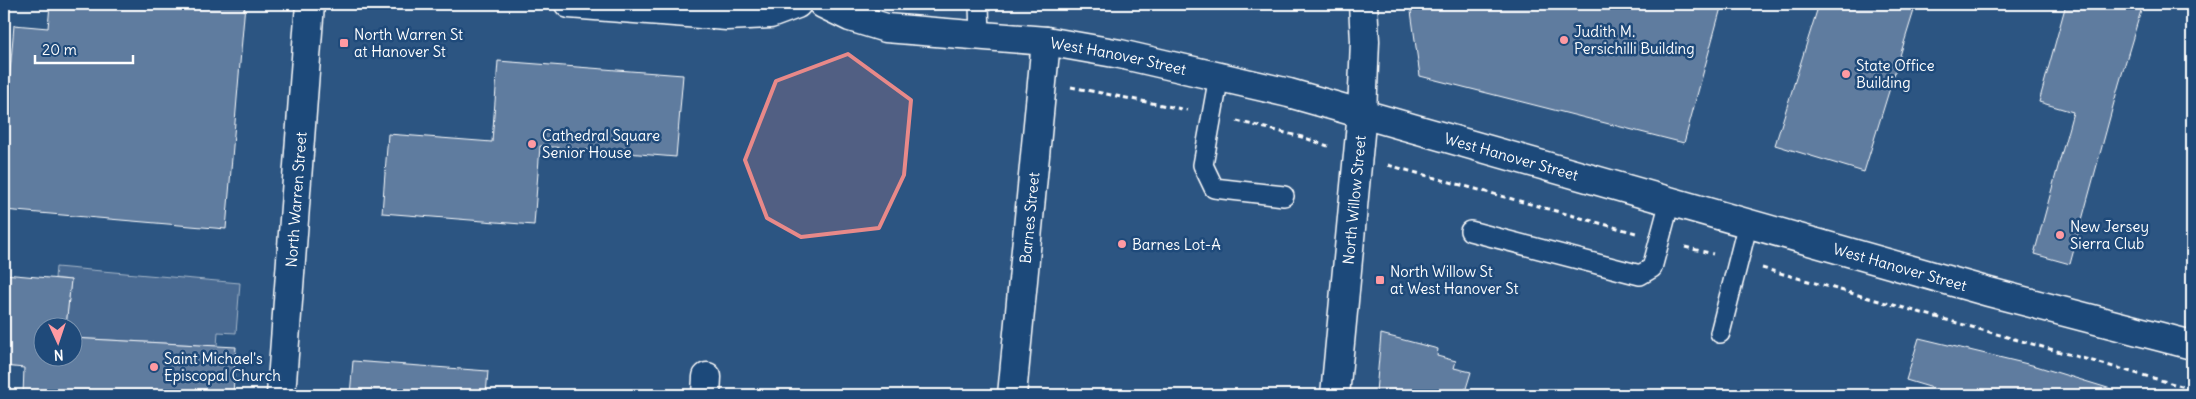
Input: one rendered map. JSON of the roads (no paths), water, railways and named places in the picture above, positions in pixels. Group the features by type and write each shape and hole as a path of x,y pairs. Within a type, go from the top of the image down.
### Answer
{"street":[{"name":"North Warren Street","path":"281,395 310,4"},
{"path":"569,4 728,16 770,14 797,4"},
{"name":"West Hanover Street","path":"823,4 850,17 886,28 1046,41 1120,54 1219,76 1362,113 1989,292 2192,345"},
{"name":"North Willow Street","path":"1335,395 1362,113 1365,41 1363,4"},
{"name":"Barnes Street","path":"1012,395 1046,41"}],"lane":[{"path":"979,4 980,37"},
{"path":"1219,76 1203,165 1214,188 1284,196"},
{"path":"1470,231 1640,275 1652,268 1670,201"},
{"path":"1720,333 1748,223"}],"place":[{"name":"Judith M. Persichilli Building","path":"1564,40"},
{"name":"North Warren St at Hanover St","path":"344,43"},
{"name":"State Office Building","path":"1846,74"},
{"name":"Cathedral Square Senior House","path":"532,144"},
{"name":"New Jersey Sierra Club","path":"2060,235"},
{"name":"Barnes Lot-A","path":"1122,244"},
{"name":"North Willow St at West Hanover St","path":"1380,280"},
{"name":"Saint Michael's Episcopal Church","path":"154,367"}]}
